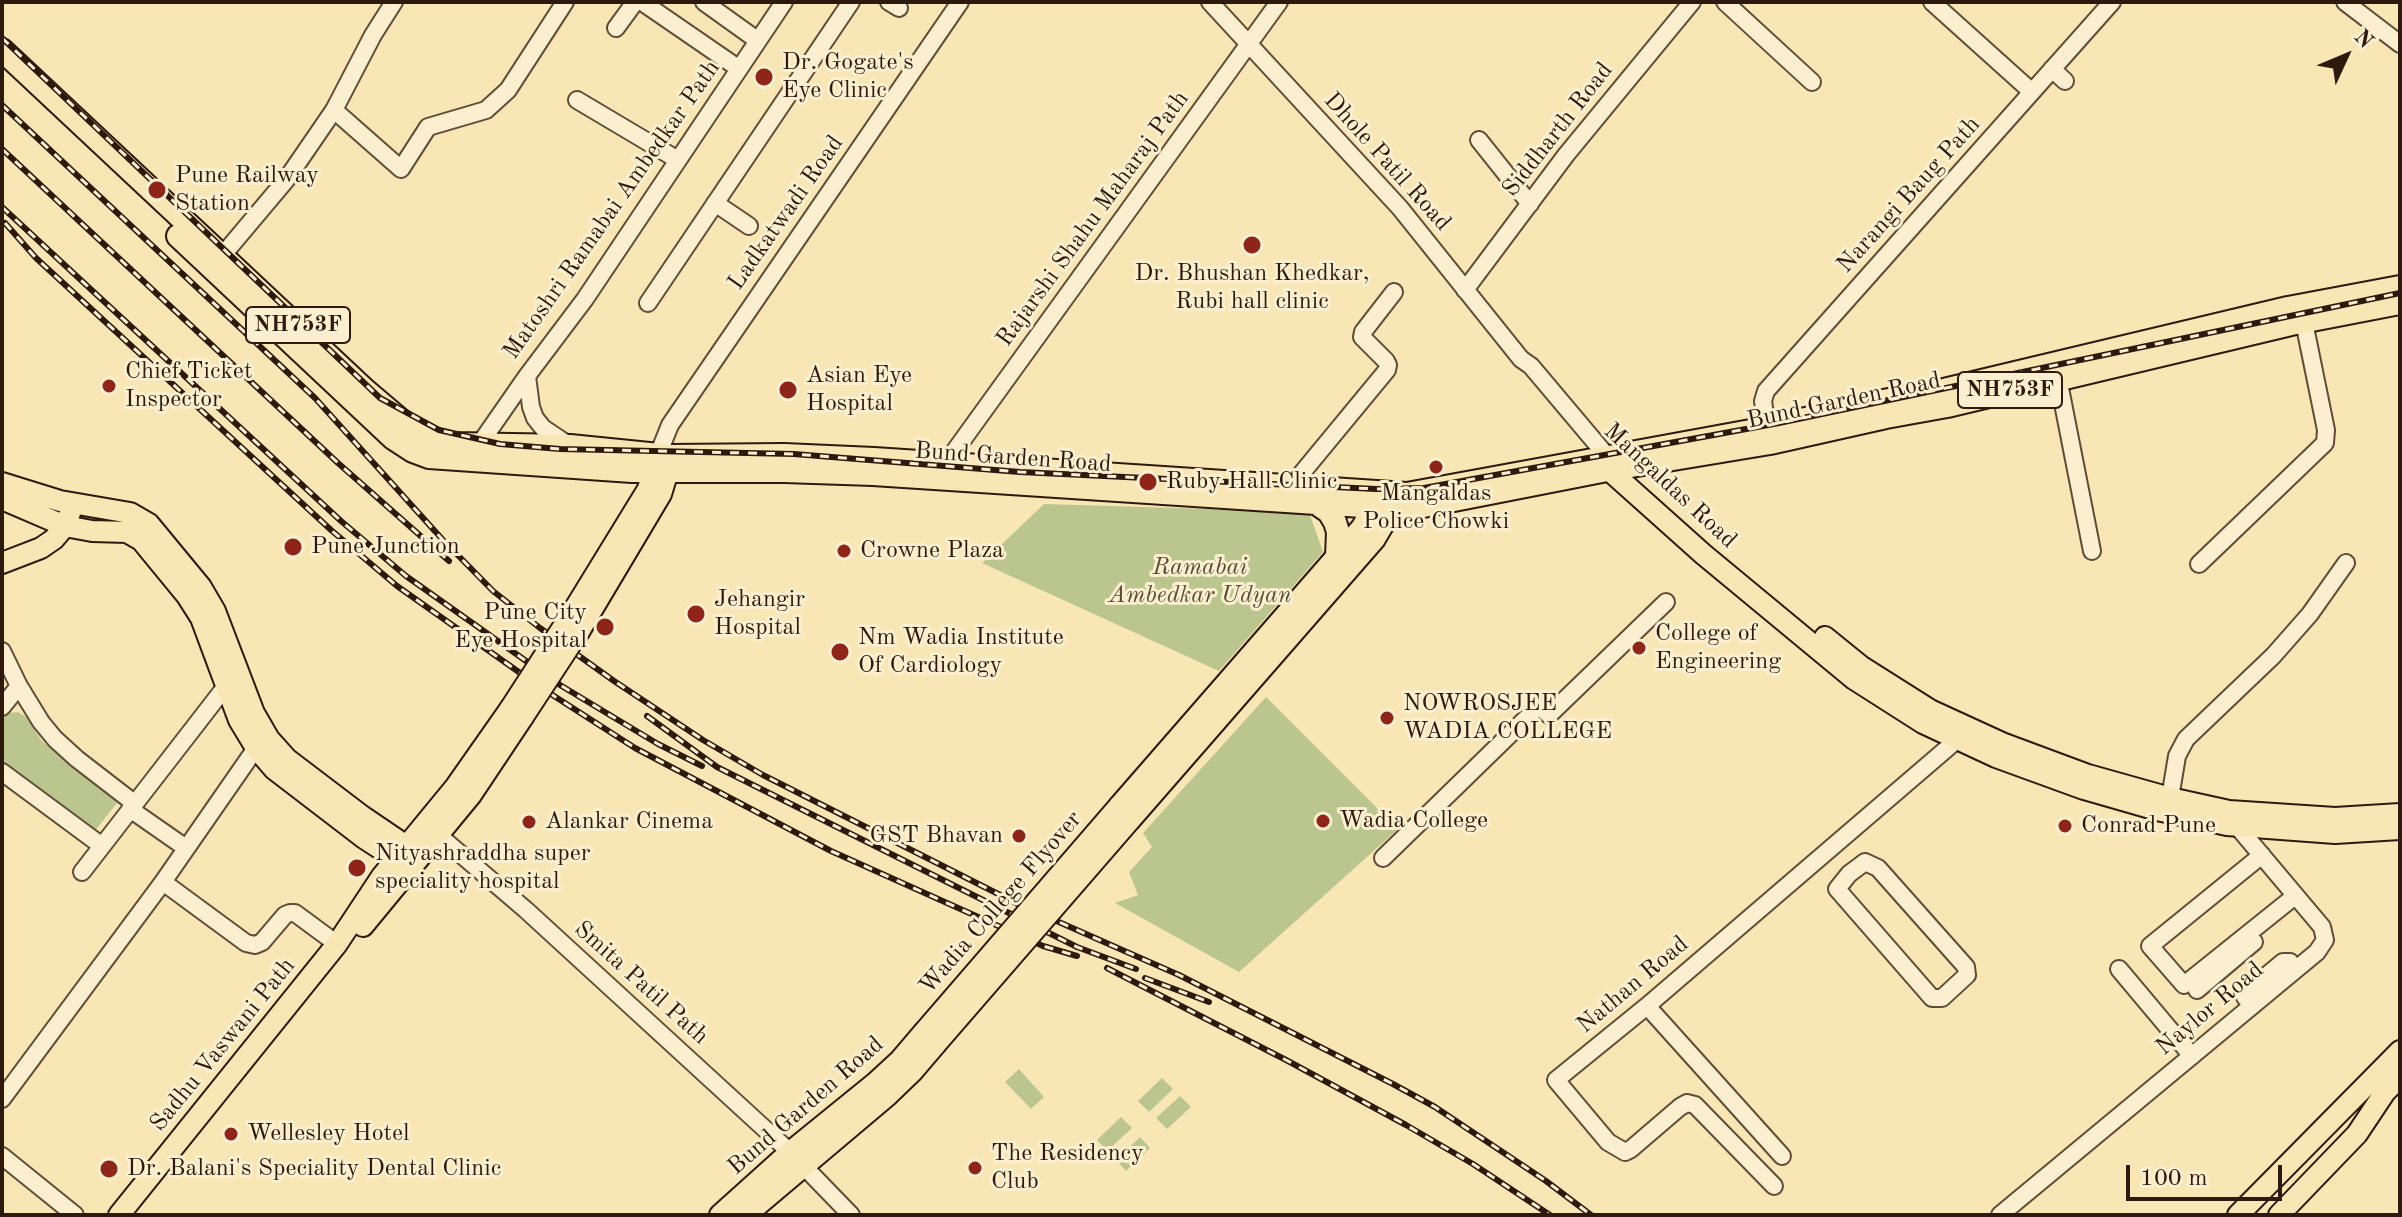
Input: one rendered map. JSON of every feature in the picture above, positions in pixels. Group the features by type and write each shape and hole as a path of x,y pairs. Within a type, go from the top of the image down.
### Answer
{"highway":[{"name":"NH753F","path":"2,50 366,391 418,435 433,441 479,445 570,446 662,463"},
{"name":"NH753F","path":"2,71 393,438 413,451 452,460 662,463"},
{"name":"Bund Garden Road","path":"1607,462 1953,388 2288,308 2400,287"},
{"name":"Bund Garden Road","path":"662,463 1291,493 1316,503 1379,500 1607,462 1770,443 2400,303"},
{"name":"Bund Garden Road","path":"662,463 784,455 946,463 1379,500"},
{"path":"1316,503 1329,512 1335,522 1338,532 1337,556"}],"main road":[{"name":"Mangaldas Road","path":"1607,462 1862,667 1996,757 2084,789 2157,810 2335,833 2400,829"},
{"path":"134,1215 393,888 456,786 516,713 573,626 662,463"},
{"path":"3,491 130,513 149,524 201,587 215,611 254,713 269,739 287,759 362,816 409,858"},
{"path":"3,491 65,526 127,532 141,540 201,618 239,720 256,748 274,769 364,838 409,858"},
{"path":"1125,812 1362,527 1379,500"},
{"path":"1125,812 1375,539 1385,522 1379,500"},
{"path":"2,563 41,548 54,539 65,526 74,502"},
{"name":"Mangaldas Road","path":"1961,732 2002,743 2088,775 2238,819 2400,814"},
{"name":"Wadia College Flyover","path":"930,1038 1125,812"},
{"name":"Sadhu Vaswani Path","path":"119,1215 337,944 363,905 409,858"},
{"name":"Bund Garden Road","path":"720,1215 887,1096 913,1071 930,1038"},
{"path":"2279,1215 2357,1134 2378,1087 2400,1051"},
{"path":"2238,1215 2378,1087 2400,1077"},
{"name":"Bund Garden Road","path":"746,1215 796,1158"}],"street":[{"path":"222,256 286,180 334,110 394,2"},
{"path":"334,110 401,169 428,127 486,110 508,90 565,2"},
{"path":"616,28 635,2"},
{"path":"642,2 738,68"},
{"path":"704,2 757,40"},
{"name":"Matoshri Ramabai Ambedkar Path","path":"479,445 585,299 784,2"},
{"path":"648,303 851,2"},
{"name":"Ladkatwadi Road","path":"662,463 670,425 960,2"},
{"name":"Dhole Patil Road","path":"1210,2 1400,208 1521,359"},
{"name":"Rajarshi Shahu Maharaj Path","path":"946,463 1279,2"},
{"name":"Siddharth Road","path":"1465,290 1621,86 1692,2"},
{"path":"1932,2 2032,92"},
{"name":"Narangi Baug Path","path":"1767,428 1763,401 1766,391 2032,92 2059,75 2112,2"},
{"path":"2345,2 2400,44"},
{"path":"1736,6 1812,82"},
{"path":"577,100 678,160"},
{"path":"1479,140 1530,204"},
{"path":"715,203 749,226"},
{"path":"1291,493 1387,370 1386,361 1362,337 1394,292"},
{"path":"2199,564 2325,443 2326,430 2304,322"},
{"name":"Mangaldas Road","path":"1521,359 1524,371 1607,462"},
{"path":"527,376 535,418 543,428 570,446"},
{"path":"2058,378 2092,551"},
{"path":"2170,798 2177,756 2186,739 2273,656 2310,614 2346,563"},
{"path":"1383,858 1539,706 1549,715 1666,602"},
{"path":"2,651 19,686 55,739 186,848"},
{"path":"2,707 19,686"},
{"path":"82,872 226,686"},
{"name":"Nathan Road","path":"1774,1186 1695,1105 1687,1103 1680,1107 1625,1152 1608,1142 1556,1080 1838,842 1961,732"},
{"path":"2,1099 163,882 256,748"},
{"path":"2,772 102,846"},
{"name":"Naylor Road","path":"2000,1215 2317,952 2325,940 2322,927 2262,855 2238,819"},
{"name":"Smita Patil Path","path":"432,829 796,1158 851,1215"},
{"path":"1838,842 1858,865"},
{"path":"2262,855 2150,946 2184,985 2298,899"},
{"path":"1870,862 1878,868 1966,967 1967,975 1942,998 1932,998 1837,889 1858,865 1870,862"},
{"path":"163,882 246,943 255,945 262,942 285,915 295,913 337,944"},
{"path":"2197,990 2298,899"},
{"path":"2119,969 2192,1056"},
{"path":"1647,1006 1782,1156"},
{"path":"2,1156 75,1215"}],"green space":[{"name":"Ramabai Ambedkar Udyan","path":"1044,504 1309,512 1323,552 1219,671 982,563"},
{"path":"1266,697 1398,829 1239,972 1115,903 1138,895 1129,872 1152,847 1143,833"},
{"path":"18,712 26,717 41,740 120,799 94,832 2,761 2,719 8,713"},
{"path":"1019,1069 1044,1097 1031,1109 1005,1082"},
{"path":"1162,1078 1173,1089 1149,1112 1138,1101"},
{"path":"1180,1096 1191,1107 1167,1129 1156,1118"},
{"path":"1121,1117 1132,1128 1107,1151 1097,1140"},
{"path":"1140,1137 1150,1148 1126,1171 1116,1160"}],"railway":[{"path":"2,38 380,398 439,430 500,444 560,449 794,454 1020,472 1376,489 1424,488 1779,423 2400,293"},
{"path":"2,105 315,398 493,591 614,681 703,740 763,775 1018,904 1179,975 1393,1084 1435,1107 1591,1215"},
{"path":"2,149 338,463 449,561"},
{"path":"2,207 341,521 406,576 560,685 658,744 702,766"},
{"path":"5,223 36,258 331,530 397,586 540,687 635,748 831,851 1043,946 1077,956"},
{"path":"647,716 717,767 1077,947 1136,969"},
{"path":"1107,968 1406,1125 1473,1164 1550,1215"},
{"path":"1145,978 1209,1002"}],"place":[{"name":"Dr. Gogate's Eye Clinic","path":"764,77"},
{"name":"Pune Railway Station","path":"157,190"},
{"name":"Dr. Bhushan Khedkar, Rubi hall clinic","path":"1252,245"},
{"name":"Chief Ticket Inspector","path":"109,386"},
{"name":"Asian Eye Hospital","path":"788,390"},
{"name":"Mangaldas Police Chowki","path":"1436,467"},
{"name":"Ruby Hall Clinic","path":"1148,482"},
{"name":"Pune Junction","path":"293,547"},
{"name":"Crowne Plaza","path":"844,551"},
{"name":"Jehangir Hospital","path":"696,614"},
{"name":"Pune City Eye Hospital","path":"605,627"},
{"name":"College of Engineering","path":"1639,648"},
{"name":"Nm Wadia Institute Of Cardiology","path":"840,652"},
{"name":"NOWROSJEE WADIA COLLEGE","path":"1387,718"},
{"name":"Wadia College","path":"1323,821"},
{"name":"Alankar Cinema","path":"529,822"},
{"name":"Conrad Pune","path":"2065,826"},
{"name":"GST Bhavan","path":"1019,836"},
{"name":"Nityashraddha super speciality hospital","path":"357,868"},
{"name":"Wellesley Hotel","path":"231,1134"},
{"name":"The Residency Club","path":"975,1168"},
{"name":"Dr. Balani's Speciality Dental Clinic","path":"109,1169"}]}
